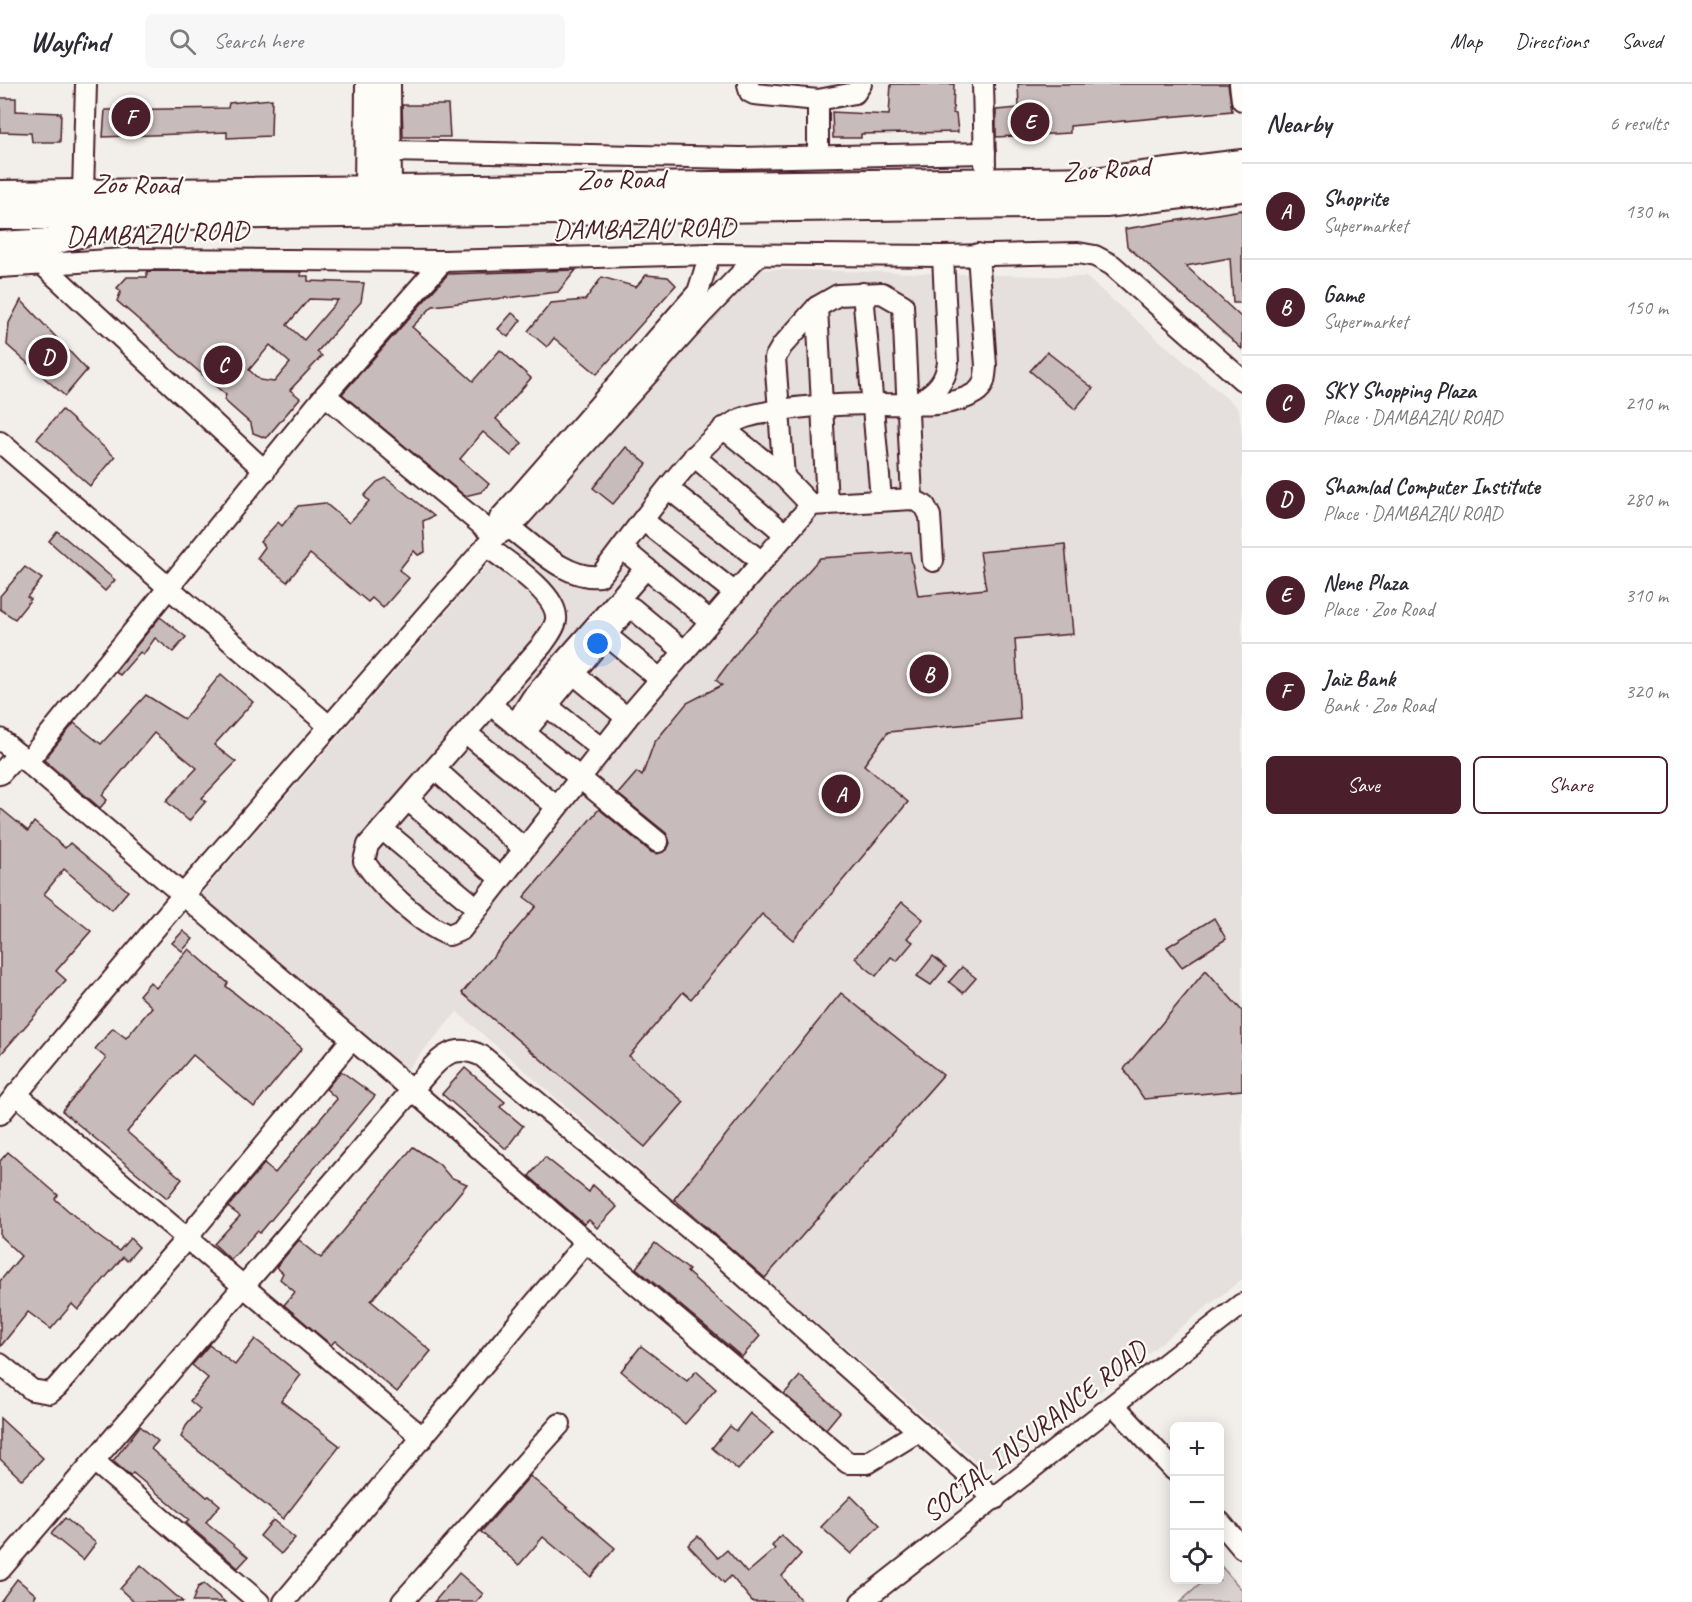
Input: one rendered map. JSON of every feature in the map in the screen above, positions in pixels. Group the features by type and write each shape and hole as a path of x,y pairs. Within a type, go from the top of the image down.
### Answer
{"main road":[{"path":"369,84 378,188"},
{"path":"378,188 388,151 387,84"},
{"name":"Zoo Road","path":"1,199 74,193 1102,180 1242,163"},
{"name":"Zoo Road","path":"1,199 141,216 1106,204 1242,188"},
{"path":"0,245 51,242 141,216"}],"street":[{"path":"74,193 86,84"},
{"path":"748,84 750,92 754,94 818,100 855,93 861,84"},
{"path":"983,84 986,181"},
{"path":"1240,84 1242,100"},
{"path":"818,100 818,156"},
{"path":"388,151 741,158 985,153"},
{"path":"558,154 559,186"},
{"path":"741,158 742,184"},
{"name":"DAMBAZAU ROAD","path":"0,267 148,258 443,261 710,254 943,256 1078,253 1095,256 1112,265 1242,380"},
{"path":"497,537 500,518 698,292 710,254"},
{"path":"497,537 572,573 588,578 600,576 694,456 723,428 744,417 823,406 950,403 977,393 985,383 978,254"},
{"path":"0,1114 183,895 329,726 497,537 759,255"},
{"path":"912,403 938,389 946,376 948,363 943,256"},
{"path":"0,774 22,758 169,587 325,395 443,261"},
{"path":"44,266 264,471"},
{"path":"862,293 880,499"},
{"path":"784,477 775,358 782,346 817,307 838,295 882,293 903,305 912,403 912,499"},
{"path":"817,307 823,406 819,505"},
{"path":"325,395 497,537 547,595 555,608 556,622 542,645 368,845 364,861 372,874 435,931 450,936 461,930 578,779 660,679 786,535 819,505 880,499 912,499 925,506 930,516 933,561"},
{"path":"723,428 819,505"},
{"path":"0,442 329,726"},
{"path":"694,456 786,535"},
{"path":"669,489 762,562"},
{"path":"644,521 735,593"},
{"path":"623,549 710,621"},
{"path":"520,729 532,698 646,568"},
{"path":"520,729 547,706 624,613 632,608 685,652"},
{"path":"606,635 660,679"},
{"path":"574,674 627,718"},
{"path":"491,705 578,779 658,842"},
{"path":"547,706 602,749"},
{"path":"466,733 557,807"},
{"path":"0,740 412,1090 586,1242 848,1463 867,1463 919,1431"},
{"path":"435,769 524,849"},
{"path":"408,800 500,878"},
{"path":"382,829 477,908"},
{"path":"0,1364 32,1390 50,1393 186,1239 352,1039"},
{"path":"0,1570 412,1090 445,1055 456,1049 469,1049 482,1056 723,1257 995,1499"},
{"path":"16,1094 423,1438"},
{"path":"284,1602 586,1242"},
{"name":"SOCIAL INSURANCE ROAD","path":"861,1602 1242,1304"},
{"path":"1114,1405 1170,1466"},
{"path":"402,1602 560,1424"},
{"path":"94,1461 259,1602"},
{"path":"1224,1527 1242,1548"}],"shaded area":[{"path":"755,269 1086,277 1239,409 1242,437 1242,1279 1009,1463 984,1468 457,1012 404,1073 199,897 726,291"},
{"path":"1224,1569 1242,1590 1242,1602 1180,1602 1200,1584 1224,1584"}],"building":[{"path":"891,84 954,84 953,113 956,114 958,132 861,134 861,138 833,138 832,112 889,115"},
{"path":"1018,84 1228,84 1232,111 1070,126 1070,133 996,137 996,110 1019,108"},
{"path":"0,98 16,98 16,111 61,113 60,142 32,142 31,133 0,132"},
{"path":"272,99 271,136 227,138 227,132 103,137 105,110 228,108 229,103"},
{"path":"402,105 448,105 450,137 403,137"},
{"path":"1242,210 1242,303 1233,303 1230,258 1186,266 1242,318 1242,349 1127,246 1125,229"},
{"path":"576,270 558,292 433,306 412,327 473,381 500,350 531,378 496,419 522,443 511,456 483,432 460,459 489,484 481,492 465,496 342,394 448,274"},
{"path":"147,271 301,272 301,276 308,276 308,281 364,283 361,302 317,352 322,356 290,390 300,398 266,438 253,433 251,424 224,400 226,395 117,301 121,291 117,288 127,277 147,277","holes":["309,299 338,300 304,340 287,325","270,345 290,363 274,382 260,380 249,370"]},
{"path":"646,275 668,277 676,285 597,374 554,338 547,347 528,331 551,303 585,300 602,277 636,287"},
{"path":"21,300 87,370 65,396 7,345 9,323"},
{"path":"512,313 521,320 508,337 498,329"},
{"path":"1047,352 1093,388 1075,409 1030,371"},
{"path":"62,410 115,457 90,486 37,439"},
{"path":"626,447 647,464 613,504 593,488"},
{"path":"386,478 434,516 423,521 425,552 418,555 414,551 399,570 409,578 383,608 372,598 368,602 310,554 287,582 257,558 265,547 260,542 278,522 282,526 298,506 325,503 349,523 369,501 364,496 377,482"},
{"path":"57,531 115,580 105,591 49,541"},
{"path":"1065,544 1073,634 1015,639 1020,719 888,732 864,765 908,802 793,940 762,914 691,999 683,992 629,1056 684,1102 645,1147 462,993 536,906 524,897 599,809 651,852 657,854 667,850 670,843 666,833 618,794 637,772 642,776 654,743 687,703 722,685 716,680 744,643 820,558 910,552 918,596 986,589 980,552"},
{"path":"25,567 42,579 27,597 31,599 15,619 0,609 0,596"},
{"path":"160,617 186,637 173,652 155,638 143,655 140,652 120,675 115,672"},
{"path":"221,674 253,702 214,745 236,762 202,798 206,801 189,821 166,801 197,768 154,733 102,795 107,800 100,808 44,760 74,723 101,744 146,695 184,719"},
{"path":"0,808 28,831 34,822 65,848 70,843 128,891 112,910 64,869 44,894 91,931 56,971 66,980 0,1055"},
{"path":"902,902 923,919 907,938 913,942 897,961 891,957 876,976 855,958"},
{"path":"1214,918 1226,939 1182,967 1167,947"},
{"path":"183,931 193,939 182,951 172,943"},
{"path":"189,949 228,983 226,986 302,1048 254,1107 193,1055 127,1132 182,1179 167,1198 62,1111 106,1058 95,1049 113,1028 126,1038 152,1007 139,995 150,982 156,988"},
{"path":"933,956 946,967 931,985 917,976"},
{"path":"962,967 976,978 963,993 949,982"},
{"path":"1206,970 1242,1011 1242,1090 1144,1099 1124,1069"},
{"path":"841,993 943,1075 765,1278 674,1199"},
{"path":"465,1068 505,1102 500,1107 523,1126 506,1149 442,1094"},
{"path":"341,1071 375,1096 260,1233 257,1231 231,1260 214,1244 240,1216 228,1207 264,1164 275,1173 337,1099 326,1089"},
{"path":"413,1147 439,1164 450,1177 467,1184 371,1301 431,1351 397,1392 335,1341 331,1345 284,1305 295,1292 280,1279 283,1273 276,1267 299,1240 321,1258"},
{"path":"8,1152 58,1195 55,1199 95,1234 119,1251 130,1238 139,1247 127,1261 123,1257 78,1310 72,1304 51,1329 28,1312 0,1347 0,1281 21,1256 0,1236 0,1161"},
{"path":"545,1157 589,1192 593,1185 617,1207 597,1228 589,1220 584,1224 529,1176"},
{"path":"655,1243 689,1270 687,1272 760,1336 742,1357 636,1268"},
{"path":"255,1339 301,1375 281,1401 340,1446 283,1519 181,1437 186,1426 200,1409 190,1401 208,1378 192,1365 209,1345 235,1365"},
{"path":"641,1346 687,1381 696,1371 716,1389 685,1424 621,1371"},
{"path":"800,1376 840,1412 826,1429 784,1394"},
{"path":"750,1413 773,1432 738,1470 712,1448 730,1426 736,1431"},
{"path":"0,1418 43,1458 22,1480 0,1459"},
{"path":"140,1426 158,1441 151,1449 207,1497 209,1496 220,1505 206,1522 248,1557 238,1568 186,1523 189,1520 133,1473 130,1476 113,1461"},
{"path":"530,1476 615,1548 591,1577 543,1537 519,1565 481,1532"},
{"path":"851,1496 880,1525 851,1554 821,1527"},
{"path":"65,1518 96,1543 83,1560 51,1534"},
{"path":"273,1520 295,1538 281,1554 260,1536"},
{"path":"781,1535 801,1554 782,1576 802,1602 753,1602 731,1576 724,1583 688,1545 698,1536 718,1558 727,1550 747,1573 775,1549 772,1546"},
{"path":"141,1565 183,1602 134,1602 120,1589"},
{"path":"459,1573 483,1594 476,1602 434,1602"},
{"path":"17,1579 36,1595 31,1602 0,1602"},
{"path":"204,1584 225,1602 192,1602 198,1587"}],"place":[{"name":"Jaiz Bank","path":"131,117"},
{"name":"Nene Plaza","path":"1030,122"},
{"name":"Shamlad Computer Institute","path":"48,357"},
{"name":"SKY Shopping Plaza","path":"223,365"},
{"name":"Game","path":"929,674"},
{"name":"Shoprite","path":"841,794"}]}
